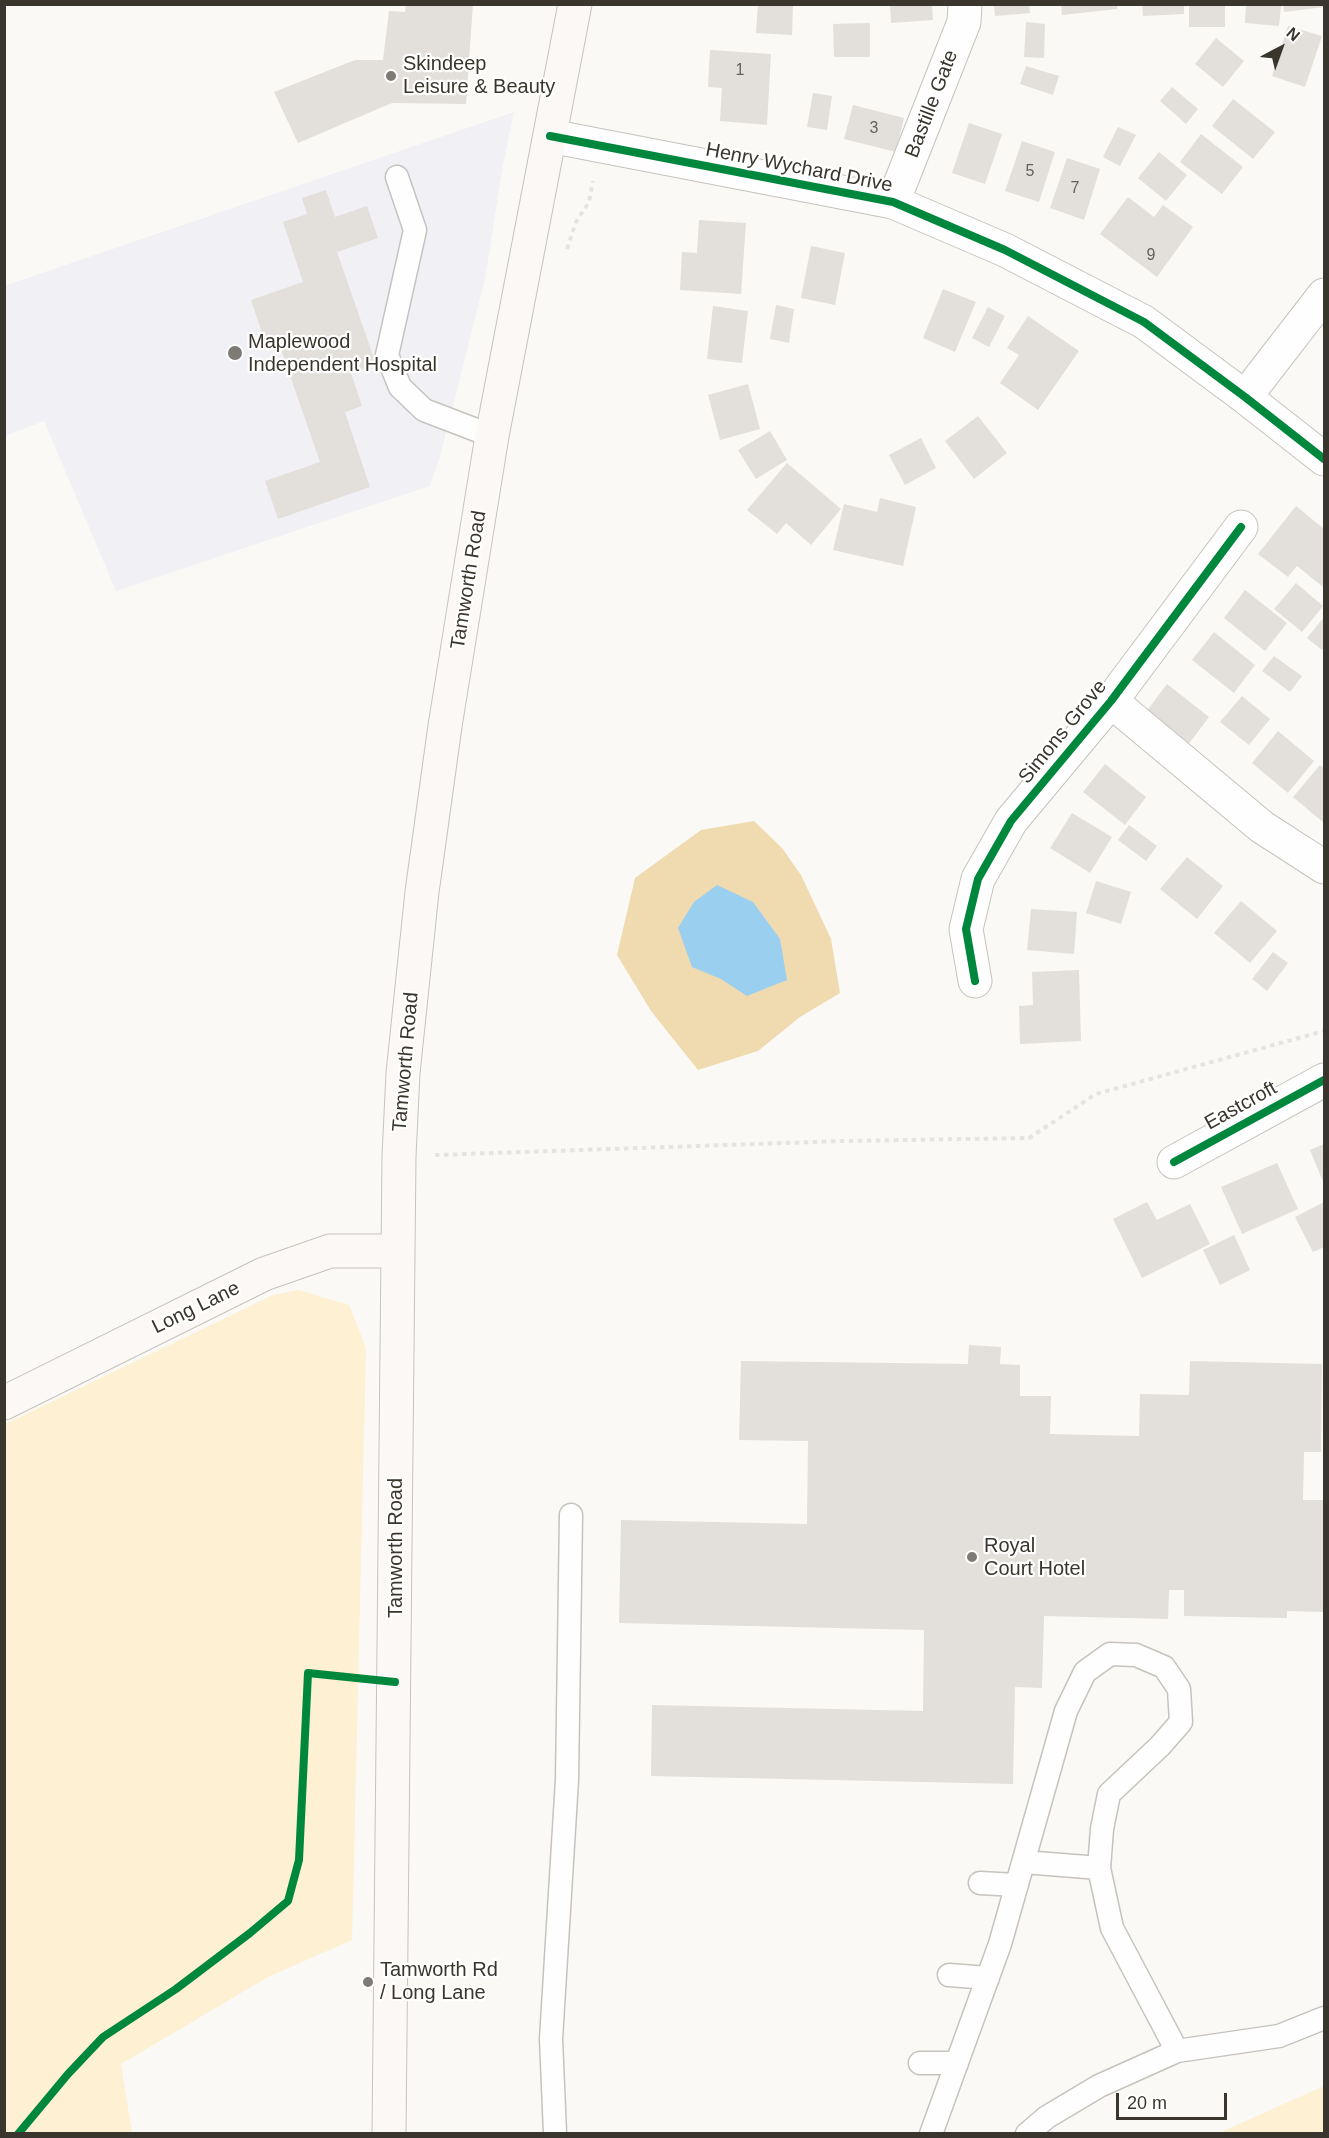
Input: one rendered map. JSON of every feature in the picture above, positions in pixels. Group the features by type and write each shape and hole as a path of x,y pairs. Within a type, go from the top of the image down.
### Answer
{"main road":[{"name":"Tamworth Road","path":"389,2133 399,1156 403,1073 422,892 492,436 575,4"},
{"name":"Long Lane","path":"4,1403 264,1274 330,1251 398,1251"}],"street":[{"name":"Bastille Gate","path":"893,202 964,22 965,4"},
{"name":"Henry Wychard Drive","path":"550,136 893,202 1005,250 1144,322 1324,459"},
{"path":"1245,397 1324,295"},
{"name":"Simons Grove","path":"975,981 966,929 978,879 1011,821 1111,701 1241,527"},
{"name":"Simons Grove","path":"1111,701 1262,827 1324,867"},
{"name":"Eastcroft","path":"1174,1162 1324,1080"}],"lane":[{"path":"397,177 415,230 387,355 400,387 424,410 492,436"},
{"path":"555,2133 551,2039 567,1780 571,1515"},
{"path":"931,2133 1000,1944 1065,1711 1085,1672 1110,1654 1136,1655 1164,1667 1179,1689 1181,1722 1160,1746 1109,1794 1102,1829 1099,1868 1112,1928 1177,2051"},
{"path":"1024,1862 1099,1868"},
{"path":"980,1883 1017,1885"},
{"path":"949,1975 988,1978"},
{"path":"1027,2133 1047,2117 1099,2086 1177,2051 1279,2036 1324,2018"},
{"path":"920,2063 957,2063"}],"path":[{"path":"399,1156 831,1141 1029,1138 1096,1094 1324,1031"}],"shaded area":[{"name":"Maplewood Independent Hospital","path":"514,112 503,164 485,279 440,457 430,486 116,591 44,421 5,436 4,286"},
{"path":"754,821 782,848 801,875 831,939 840,993 800,1017 758,1051 698,1070 651,1011 617,955 635,878 701,830"},
{"path":"299,1290 349,1305 366,1348 352,1940 268,1977 121,2064 132,2133 5,2133 5,1424 273,1295"},
{"path":"1324,2086 1324,2133 1219,2133"}],"water":[{"path":"717,885 753,902 780,939 787,980 747,996 721,979 692,967 678,928 694,902"}],"building":[{"name":"Skindeep Leisure & Beauty","path":"406,4 473,4 466,104 392,103 298,143 274,92 355,60 383,60 389,11 405,12"},
{"path":"758,4 793,4 792,35 756,33"},
{"path":"890,4 932,4 933,20 891,23"},
{"path":"994,4 1029,4 1030,13 995,16"},
{"path":"1061,4 1117,4 1117,9 1062,15"},
{"path":"1142,4 1184,4 1184,14 1143,16"},
{"path":"1189,4 1225,4 1225,27 1189,27"},
{"path":"1246,4 1281,6 1279,26 1245,23"},
{"path":"1283,4 1324,4 1324,7 1284,12"},
{"path":"1026,22 1045,24 1044,58 1024,57"},
{"path":"870,23 870,57 834,57 833,24"},
{"path":"1288,26 1322,36 1305,87 1272,76"},
{"path":"1216,38 1244,61 1223,87 1195,64"},
{"path":"710,50 771,54 767,125 720,121 722,88 708,87"},
{"path":"1026,66 1059,76 1053,95 1020,84"},
{"path":"1172,87 1198,109 1186,124 1160,101"},
{"path":"813,93 832,96 827,130 807,127"},
{"path":"1233,99 1275,132 1253,159 1212,126"},
{"path":"853,105 904,118 896,152 844,139"},
{"path":"969,123 1002,134 985,184 952,173"},
{"path":"1118,127 1136,135 1120,166 1103,157"},
{"path":"1201,134 1243,167 1222,194 1180,162"},
{"path":"1022,141 1055,152 1039,202 1005,191"},
{"path":"1159,152 1187,175 1166,201 1138,178"},
{"path":"1067,158 1100,169 1084,220 1050,208"},
{"path":"326,190 335,217 367,206 378,238 337,252 376,364 351,373 362,406 345,412 370,487 278,519 265,481 320,462 276,335 264,339 251,300 303,282 283,222 307,214 302,198"},
{"path":"1128,197 1154,217 1163,205 1193,227 1157,277 1100,234"},
{"path":"699,220 746,223 741,294 680,290 682,252 697,253"},
{"path":"811,246 845,253 835,305 801,298"},
{"path":"943,289 976,302 955,352 923,338"},
{"path":"776,305 794,309 789,343 770,339"},
{"path":"713,306 748,311 742,363 707,359"},
{"path":"988,307 1005,316 989,347 972,338"},
{"path":"1028,316 1079,351 1038,410 1000,383 1019,355 1007,348"},
{"path":"748,384 760,429 720,440 708,395"},
{"path":"978,416 1007,453 974,479 945,441"},
{"path":"770,431 787,460 756,479 738,450"},
{"path":"921,438 936,468 905,485 889,455"},
{"path":"787,463 841,509 811,545 786,523 777,534 747,510"},
{"path":"880,498 916,507 903,566 833,550 844,504 877,512"},
{"path":"1296,506 1324,529 1323,587 1297,566 1288,577 1258,554"},
{"path":"1296,583 1323,606 1302,632 1274,609"},
{"path":"1245,590 1287,623 1265,651 1224,618"},
{"path":"1324,617 1324,647 1322,650 1307,638"},
{"path":"1214,632 1255,665 1234,693 1192,660"},
{"path":"1274,656 1302,676 1290,692 1262,671"},
{"path":"1167,684 1209,717 1188,745 1146,712"},
{"path":"1242,696 1270,719 1249,745 1220,722"},
{"path":"1278,731 1314,761 1288,793 1252,763"},
{"path":"1105,764 1146,797 1125,825 1083,792"},
{"path":"1320,765 1324,768 1324,823 1293,797"},
{"path":"1072,813 1112,837 1090,873 1050,848"},
{"path":"1129,825 1157,846 1146,861 1118,840"},
{"path":"1187,857 1223,886 1197,919 1160,889"},
{"path":"1096,881 1131,892 1121,924 1086,913"},
{"path":"1241,901 1277,931 1250,963 1214,933"},
{"path":"1031,909 1077,912 1074,954 1027,950"},
{"path":"1273,952 1288,963 1267,991 1252,979"},
{"path":"1079,970 1081,1041 1020,1044 1019,1006 1033,1005 1032,972"},
{"path":"1324,1144 1324,1184 1310,1150"},
{"path":"1277,1163 1298,1209 1242,1234 1221,1187"},
{"path":"1147,1202 1157,1220 1190,1204 1210,1244 1142,1278 1113,1219"},
{"path":"1324,1202 1324,1247 1313,1252 1295,1217"},
{"path":"1234,1235 1250,1270 1220,1285 1203,1250"},
{"name":"Royal Court Hotel","path":"969,1345 1001,1347 1000,1364 1020,1365 1020,1396 1051,1396 1050,1434 1139,1436 1140,1394 1189,1395 1190,1361 1322,1364 1321,1452 1304,1452 1303,1500 1324,1500 1324,1612 1287,1611 1287,1618 1184,1616 1184,1590 1169,1590 1168,1619 1044,1616 1042,1688 1015,1687 1013,1784 651,1776 652,1705 923,1711 924,1630 619,1623 621,1520 807,1524 808,1441 739,1440 741,1361 968,1364"}],"cycle path":[{"path":"550,136 893,202 1005,250 1144,322 1324,459"},
{"path":"975,981 966,929 978,879 1011,821 1111,701 1241,527"},
{"path":"1174,1162 1324,1080"},
{"path":"18,2134 68,2074 103,2037 176,1989 288,1901 299,1860 308,1673 395,1682"}],"place":[{"name":"Skindeep Leisure & Beauty","path":"391,76"},
{"name":"Maplewood Independent Hospital","path":"235,353"},
{"name":"Royal Court Hotel","path":"972,1557"},
{"name":"Tamworth Rd / Long Lane","path":"368,1982"}]}
